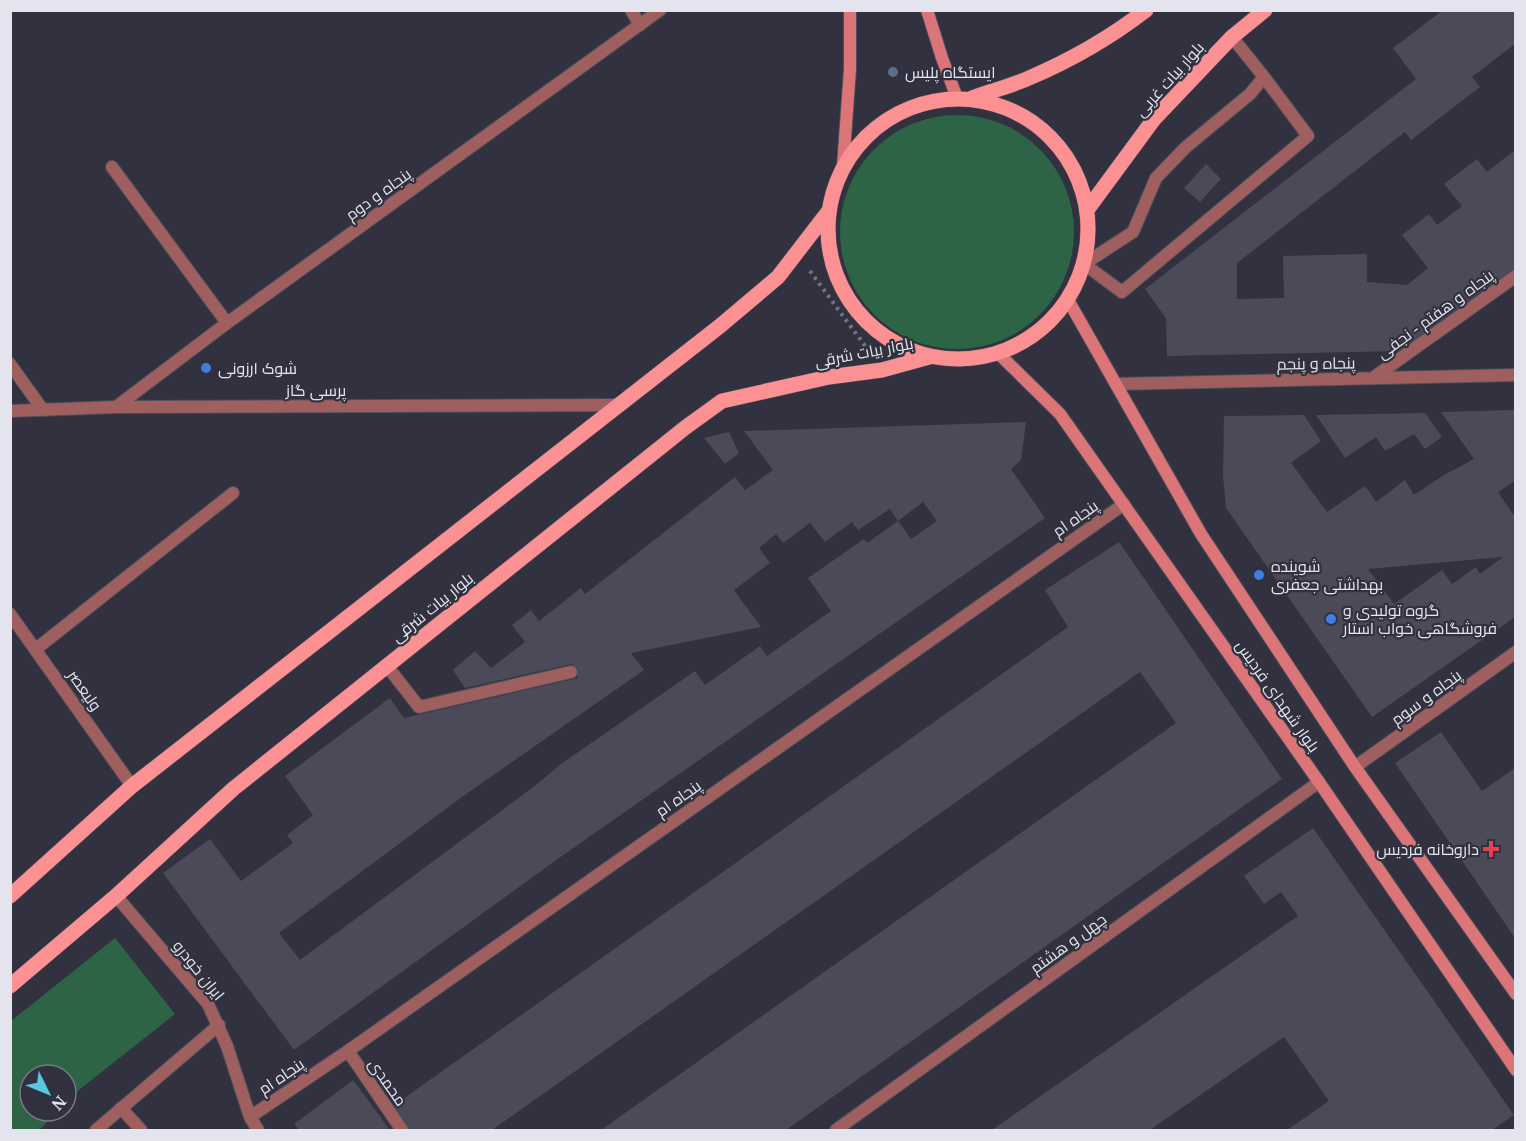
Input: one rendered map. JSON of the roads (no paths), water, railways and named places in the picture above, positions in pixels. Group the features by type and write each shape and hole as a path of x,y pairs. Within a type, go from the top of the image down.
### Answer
{"main road":[{"path":"843,166 850,69 850,10"},
{"path":"927,10 942,58 965,98 1005,107 1036,123 1060,147 1078,177 1088,210 1089,237 1084,264 1068,300 1037,333 998,353 963,360 929,357 893,342 862,319 840,287 829,250 828,212 843,166 861,141 884,121 912,106 941,99 965,98 1030,78 1081,51 1146,10"},
{"name":"بلوار بیات غربی","path":"1088,210 1154,119 1232,38 1265,10"},
{"path":"10,896 132,786 720,326 778,277 828,212"},
{"name":"بلوار شهدای فردیس","path":"1068,300 1201,534 1355,767 1515,994"},
{"name":"بلوار شهدای فردیس","path":"998,353 1060,414 1319,782 1515,1070"},
{"name":"بلوار بیات شرقی","path":"10,986 116,896 233,789 686,427 722,401 829,376 882,370 929,357"}],"street":[{"path":"631,10 640,25"},
{"name":"پنجاه و دوم","path":"116,407 227,323 660,10"},
{"path":"1232,38 1264,77 1308,136 1122,292 1084,264 1134,232 1156,178 1186,147 1250,94 1264,77"},
{"path":"112,167 227,323"},
{"name":"پنجاه و هفتم - نجفی","path":"1373,378 1515,276"},
{"path":"10,364 43,410"},
{"name":"پنجاه و پنجم","path":"1116,384 1515,375"},
{"name":"پرسی گاز","path":"10,411 116,407 621,405"},
{"path":"36,649 233,493"},
{"name":"پنجاه ام","path":"250,1117 348,1052 1124,504"},
{"name":"ولیعصر","path":"10,614 132,786"},
{"name":"پنجاه و سوم","path":"1355,767 1515,652"},
{"path":"387,666 419,707 571,672"},
{"name":"چهل و هشتم","path":"836,1131 1319,782"},
{"name":"ایران خودرو","path":"96,1131 219,1025 208,1004 116,896"},
{"path":"219,1025 250,1117 258,1131"},
{"name":"محمدی","path":"348,1052 402,1131"},
{"path":"121,1108 141,1131"}],"place":[{"name":"ایستگاه پلیس","path":"893,72"},
{"name":"شوک ارزونی","path":"206,368"},
{"name":"شوینده بهداشتی جعفری","path":"1259,575"},
{"name":"گروه تولیدی و فروشگاهی خواب استار","path":"1331,619"},
{"name":"داروخانه فردیس","path":"1491,849"}]}
